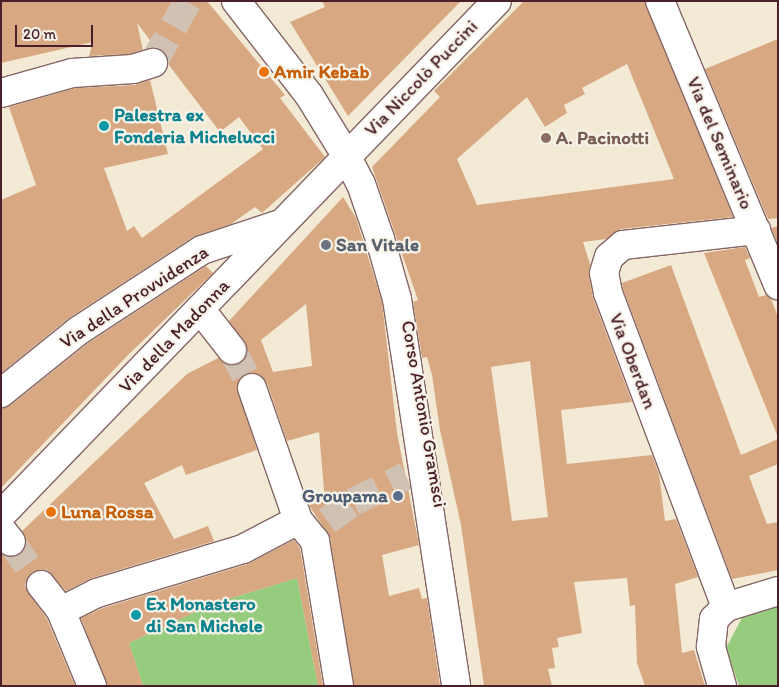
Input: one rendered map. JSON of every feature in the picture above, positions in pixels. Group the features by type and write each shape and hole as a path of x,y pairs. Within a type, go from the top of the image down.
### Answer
{"street":[{"name":"Corso Antonio Gramsci","path":"236,1 309,95 346,155 361,184 393,284 415,474 456,686"},
{"name":"Via Niccolò Puccini","path":"346,155 497,1"},
{"name":"Via del Seminario","path":"660,1 778,285"},
{"path":"1,93 72,73 133,69 153,62"},
{"name":"Corso Antonio Gramsci","path":"346,155 367,177 398,275 415,351 469,686"},
{"name":"Via della Madonna","path":"1,515 346,155"},
{"name":"Via della Provvidenza","path":"1,393 78,331 202,250 279,225"},
{"name":"Via Oberdan","path":"726,607 608,293 604,273 609,257 623,246 756,230"},
{"path":"200,309 232,350"},
{"path":"252,388 298,520 321,531 339,686"},
{"path":"61,611 97,593 243,549 298,520"},
{"path":"41,585 61,611 92,686"},
{"path":"722,686 710,637 714,619 726,607 778,591"}],"green space":[{"path":"297,578 318,686 143,686 129,643 212,604"},
{"path":"778,604 778,686 739,686 726,648 744,614"}],"building":[{"path":"1,1 207,1 285,95 280,98 325,157 262,213 255,207 231,224 193,237 69,318 1,373 1,200 36,185 9,107 76,88 134,85 150,80 168,154 104,168 127,231 134,226 142,238 263,149 239,117 220,132 168,64 164,52 156,48 137,23 143,50 130,54 89,56 93,42 1,63"},
{"path":"322,1 461,1 348,116 290,22 325,7"},
{"path":"524,1 645,1 733,217 621,229 606,239 583,242 590,264 589,276 593,298 632,402 561,410 567,464 652,455 659,474 665,521 676,519 698,577 675,584 682,653 694,650 705,686 645,686 637,663 635,605 630,606 627,578 574,582 582,633 557,638 559,647 552,648 555,668 548,669 552,686 484,686 461,525 440,430 432,375 427,357 422,358 413,302 418,300 372,167 440,97 434,91","holes":["627,64 674,179 477,205 457,159 527,97 545,127 567,113 564,105 585,94 582,88","530,361 548,517 512,521 491,367"]},
{"path":"778,39 778,218 768,219 705,69"},
{"path":"343,197 356,218 382,302 397,433 419,545 382,555 389,596 419,588 422,599 427,598 440,686 354,686 330,538 309,505 325,501 319,432 287,441 267,383 254,373 241,377 237,386 257,450 186,475 182,465 144,483 174,539 208,526 214,541 92,578 66,591 47,571 32,572 26,588 47,619 75,686 1,686 1,554 13,557 21,554 26,540 22,531 187,374 218,358 227,365 242,362 247,347 229,321","holes":["306,304 312,366 273,372 261,340"]},
{"path":"778,226 778,244 771,228"},
{"path":"745,247 750,258 745,260 759,297 766,295 771,299 778,317 777,435 704,253"},
{"path":"671,265 741,455 778,439 778,464 749,476 767,524 778,522 778,570 732,579 623,289 622,283"},
{"path":"206,266 213,273 128,355 1,488 1,408 11,405 87,344"},
{"name":"Ex Monastero di San Michele","path":"294,540 300,548 323,686 318,686 297,578 212,604 129,643 143,686 107,686 81,618 103,608 248,564"}],"tunnel":[{"path":"153,63 188,1"},
{"path":"232,350 252,388"},
{"path":"327,521 353,502 406,476"},
{"path":"11,542 41,585"}],"place":[{"name":"Amir Kebab","path":"264,72"},
{"name":"Palestra ex Fonderia Michelucci","path":"104,126"},
{"name":"A. Pacinotti","path":"546,138"},
{"name":"San Vitale","path":"326,245"},
{"name":"Groupama","path":"398,496"},
{"name":"Luna Rossa","path":"51,512"},
{"name":"Ex Monastero di San Michele","path":"136,615"}]}
